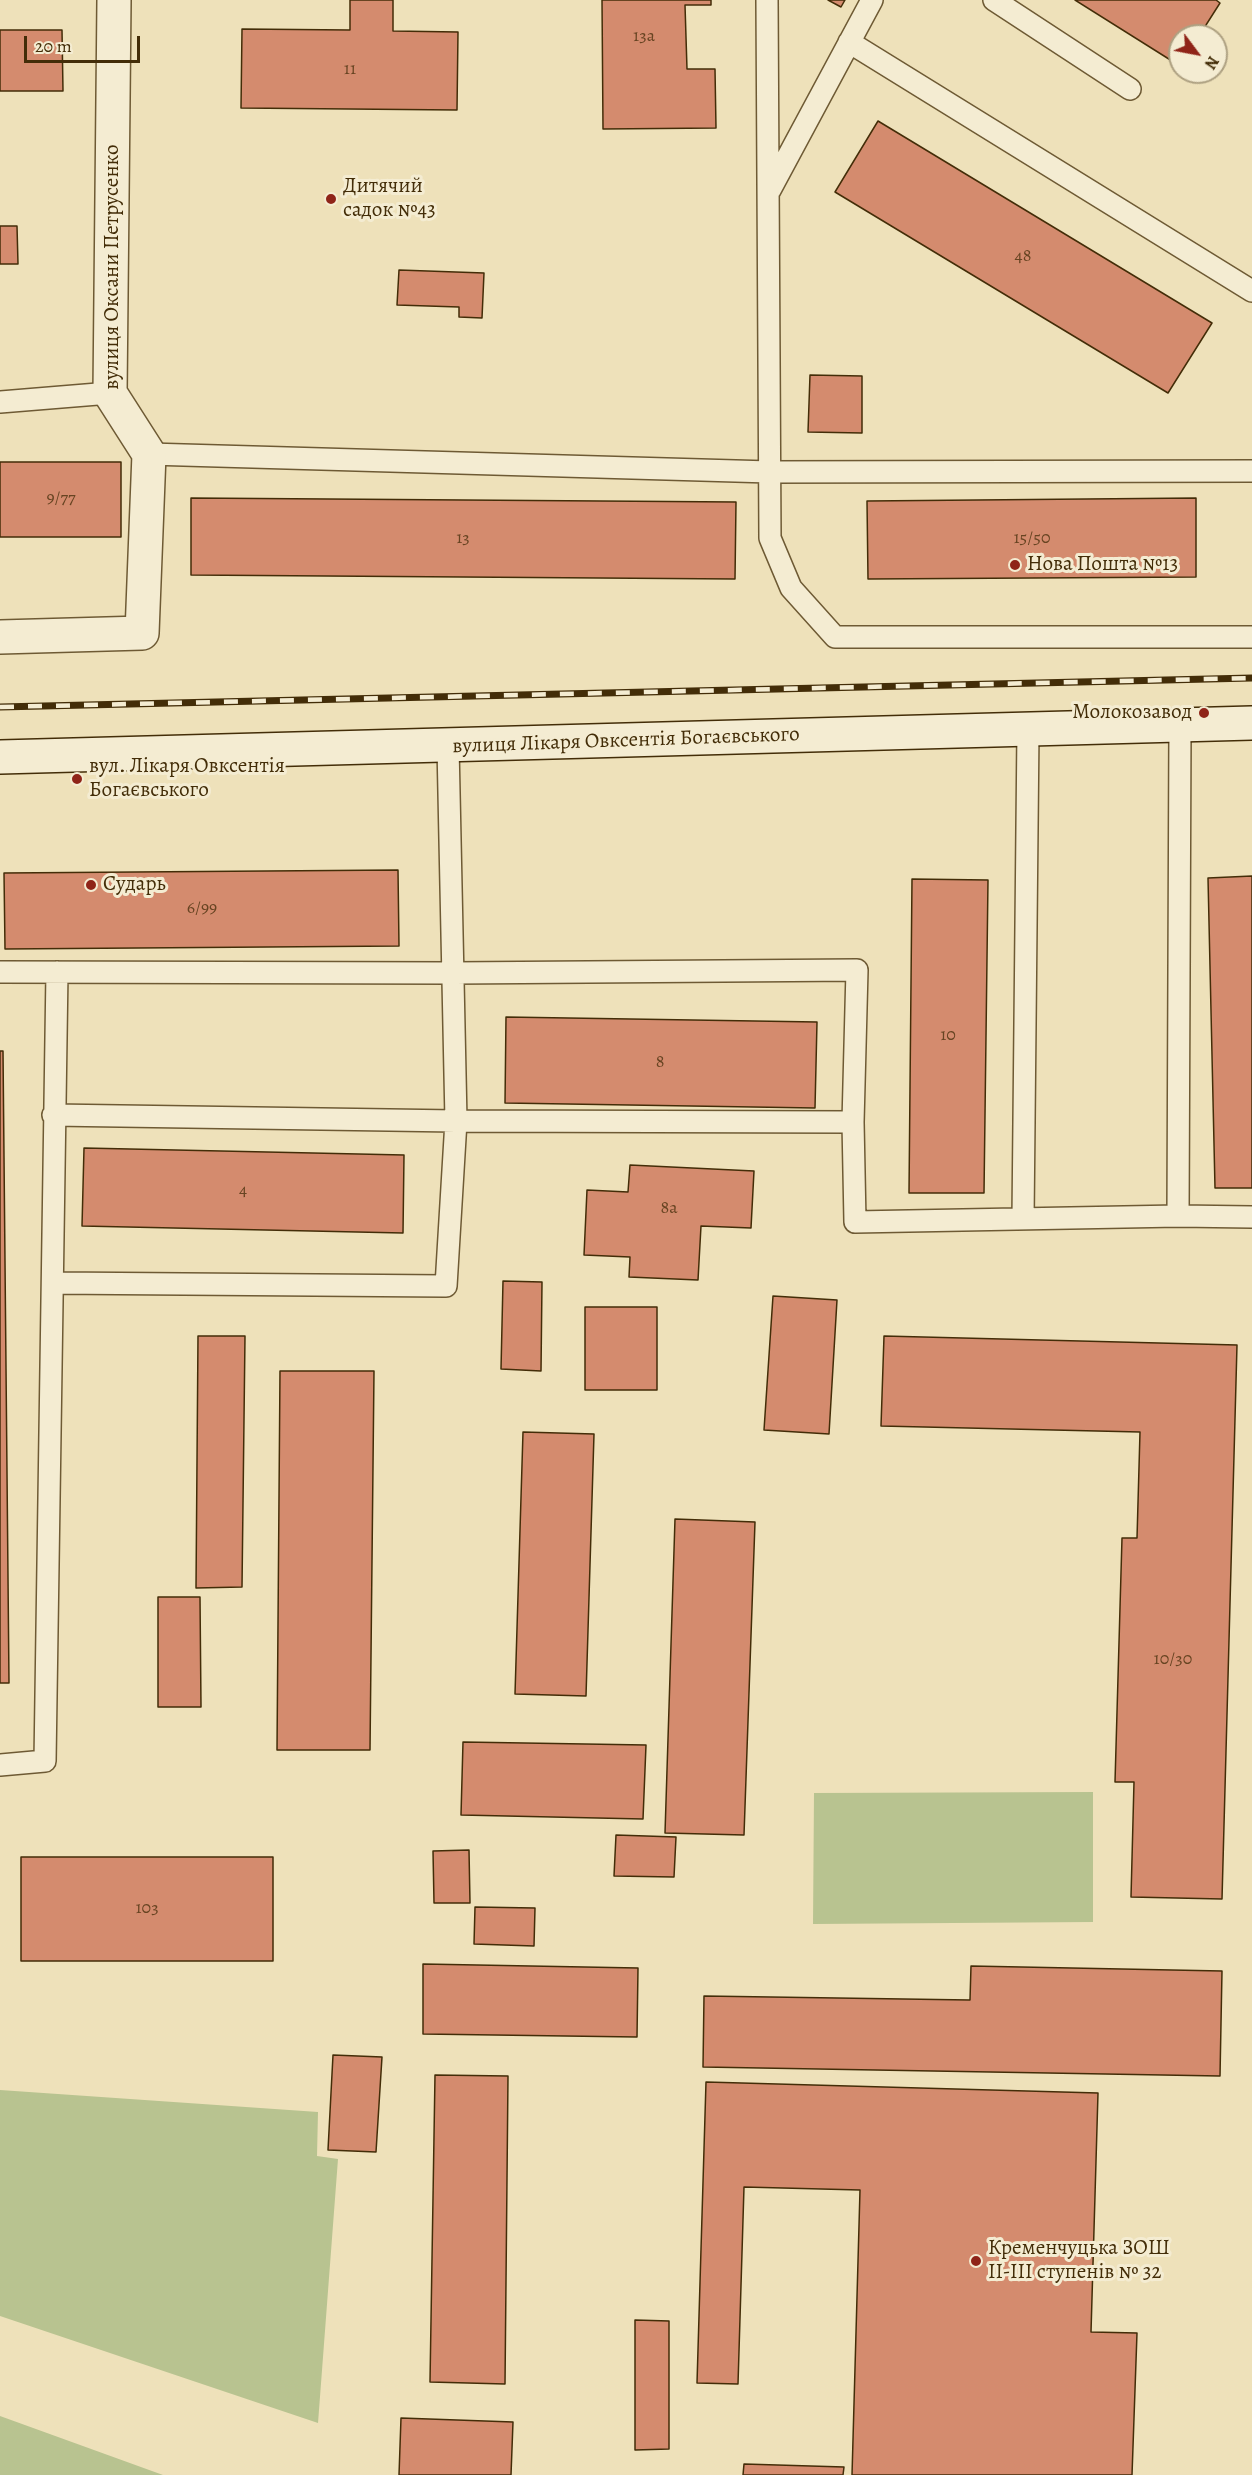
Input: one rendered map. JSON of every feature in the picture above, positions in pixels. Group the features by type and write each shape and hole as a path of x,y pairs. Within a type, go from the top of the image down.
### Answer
{"street":[{"name":"вулиця Оксани Петрусенко","path":"114,0 110,393 149,454"},
{"path":"0,637 142,633 149,454"},
{"name":"вулиця Лікаря Овксентія Богаєвського","path":"0,757 1252,723"}],"lane":[{"path":"767,0 771,538 791,588 835,637 1252,637"},
{"path":"768,193 872,0"},
{"path":"994,0 1130,89"},
{"path":"849,42 1252,291"},
{"path":"0,402 110,393"},
{"path":"149,454 770,472 1252,471"},
{"path":"1178,1216 1180,725"},
{"path":"1023,1219 1028,730"},
{"path":"52,1283 446,1286 456,1121 448,746"},
{"path":"0,972 454,973 857,970 853,1122 855,1222 1178,1216 1252,1217"},
{"path":"0,1765 45,1761 53,1115 57,972"},
{"path":"53,1115 456,1121 853,1122"}],"green space":[{"path":"1093,1792 1093,1922 813,1924 814,1793"},
{"path":"0,2090 318,2112 317,2156 338,2159 318,2423 0,2316"},
{"path":"0,2416 163,2475 0,2475"}],"building":[{"path":"350,0 393,0 393,31 458,32 457,110 241,108 242,29 350,30"},
{"path":"602,0 711,0 711,5 685,5 687,69 715,69 716,128 603,129"},
{"path":"828,0 845,0 841,7"},
{"path":"1075,0 1216,0 1220,3 1207,24 1168,24 1168,58"},
{"path":"0,30 62,30 63,91 0,91"},
{"path":"878,121 1212,323 1168,393 835,192"},
{"path":"0,226 17,226 18,264 0,264"},
{"path":"399,270 484,273 482,318 459,317 459,307 397,305"},
{"path":"810,375 862,376 862,433 808,432"},
{"path":"0,462 121,462 121,537 0,537"},
{"path":"191,498 736,502 735,579 191,575"},
{"path":"1196,498 1196,577 868,579 867,501"},
{"path":"398,870 399,946 5,949 4,873"},
{"path":"1252,876 1252,1188 1215,1188 1208,878"},
{"path":"912,879 988,880 984,1193 909,1193"},
{"path":"506,1017 817,1022 815,1108 505,1103"},
{"path":"0,1051 3,1051 9,1683 0,1683"},
{"path":"84,1148 404,1155 403,1233 82,1226"},
{"path":"630,1165 754,1171 751,1228 701,1226 698,1280 629,1277 630,1257 584,1255 587,1190 628,1192"},
{"path":"503,1281 542,1282 541,1371 501,1369"},
{"path":"773,1296 837,1300 829,1434 764,1430"},
{"path":"585,1307 657,1307 657,1390 585,1390"},
{"path":"198,1336 245,1336 242,1587 196,1588"},
{"path":"884,1336 1237,1345 1222,1899 1131,1897 1134,1782 1115,1782 1122,1538 1137,1538 1140,1432 881,1426"},
{"path":"280,1371 374,1371 370,1750 277,1750"},
{"path":"523,1432 594,1434 586,1696 515,1694"},
{"path":"675,1519 755,1522 744,1835 665,1833"},
{"path":"158,1597 200,1597 201,1707 158,1707"},
{"path":"463,1742 646,1745 643,1819 461,1815"},
{"path":"616,1835 676,1837 674,1877 614,1876"},
{"path":"469,1850 470,1903 434,1903 433,1851"},
{"path":"21,1857 273,1857 273,1961 21,1961"},
{"path":"475,1907 535,1908 534,1946 474,1944"},
{"path":"423,1964 638,1968 637,2037 423,2034"},
{"path":"971,1966 1222,1971 1220,2076 703,2067 704,1996 970,2000"},
{"path":"333,2055 382,2057 376,2152 328,2150"},
{"path":"435,2075 508,2076 505,2384 430,2382"},
{"name":"Кременчуцька ЗОШ ІІ-ІІІ ступенів № 32","path":"706,2082 1098,2093 1091,2332 1137,2333 1132,2475 852,2475 860,2190 744,2187 738,2384 697,2383"},
{"path":"635,2320 669,2321 669,2449 635,2450"},
{"path":"401,2418 513,2422 511,2475 399,2475"},
{"path":"744,2464 844,2467 843,2475 743,2475"}],"railway":[{"path":"0,707 1252,678"}],"place":[{"name":"Дитячий садок №43","path":"331,199"},
{"name":"Нова Пошта №13","path":"1015,565"},
{"name":"Молокозавод","path":"1204,713"},
{"name":"вул. Лікаря Овксентія Богаєвського","path":"77,779"},
{"name":"Сударь","path":"91,885"},
{"name":"Кременчуцька ЗОШ ІІ-ІІІ ступенів № 32","path":"976,2261"}]}
